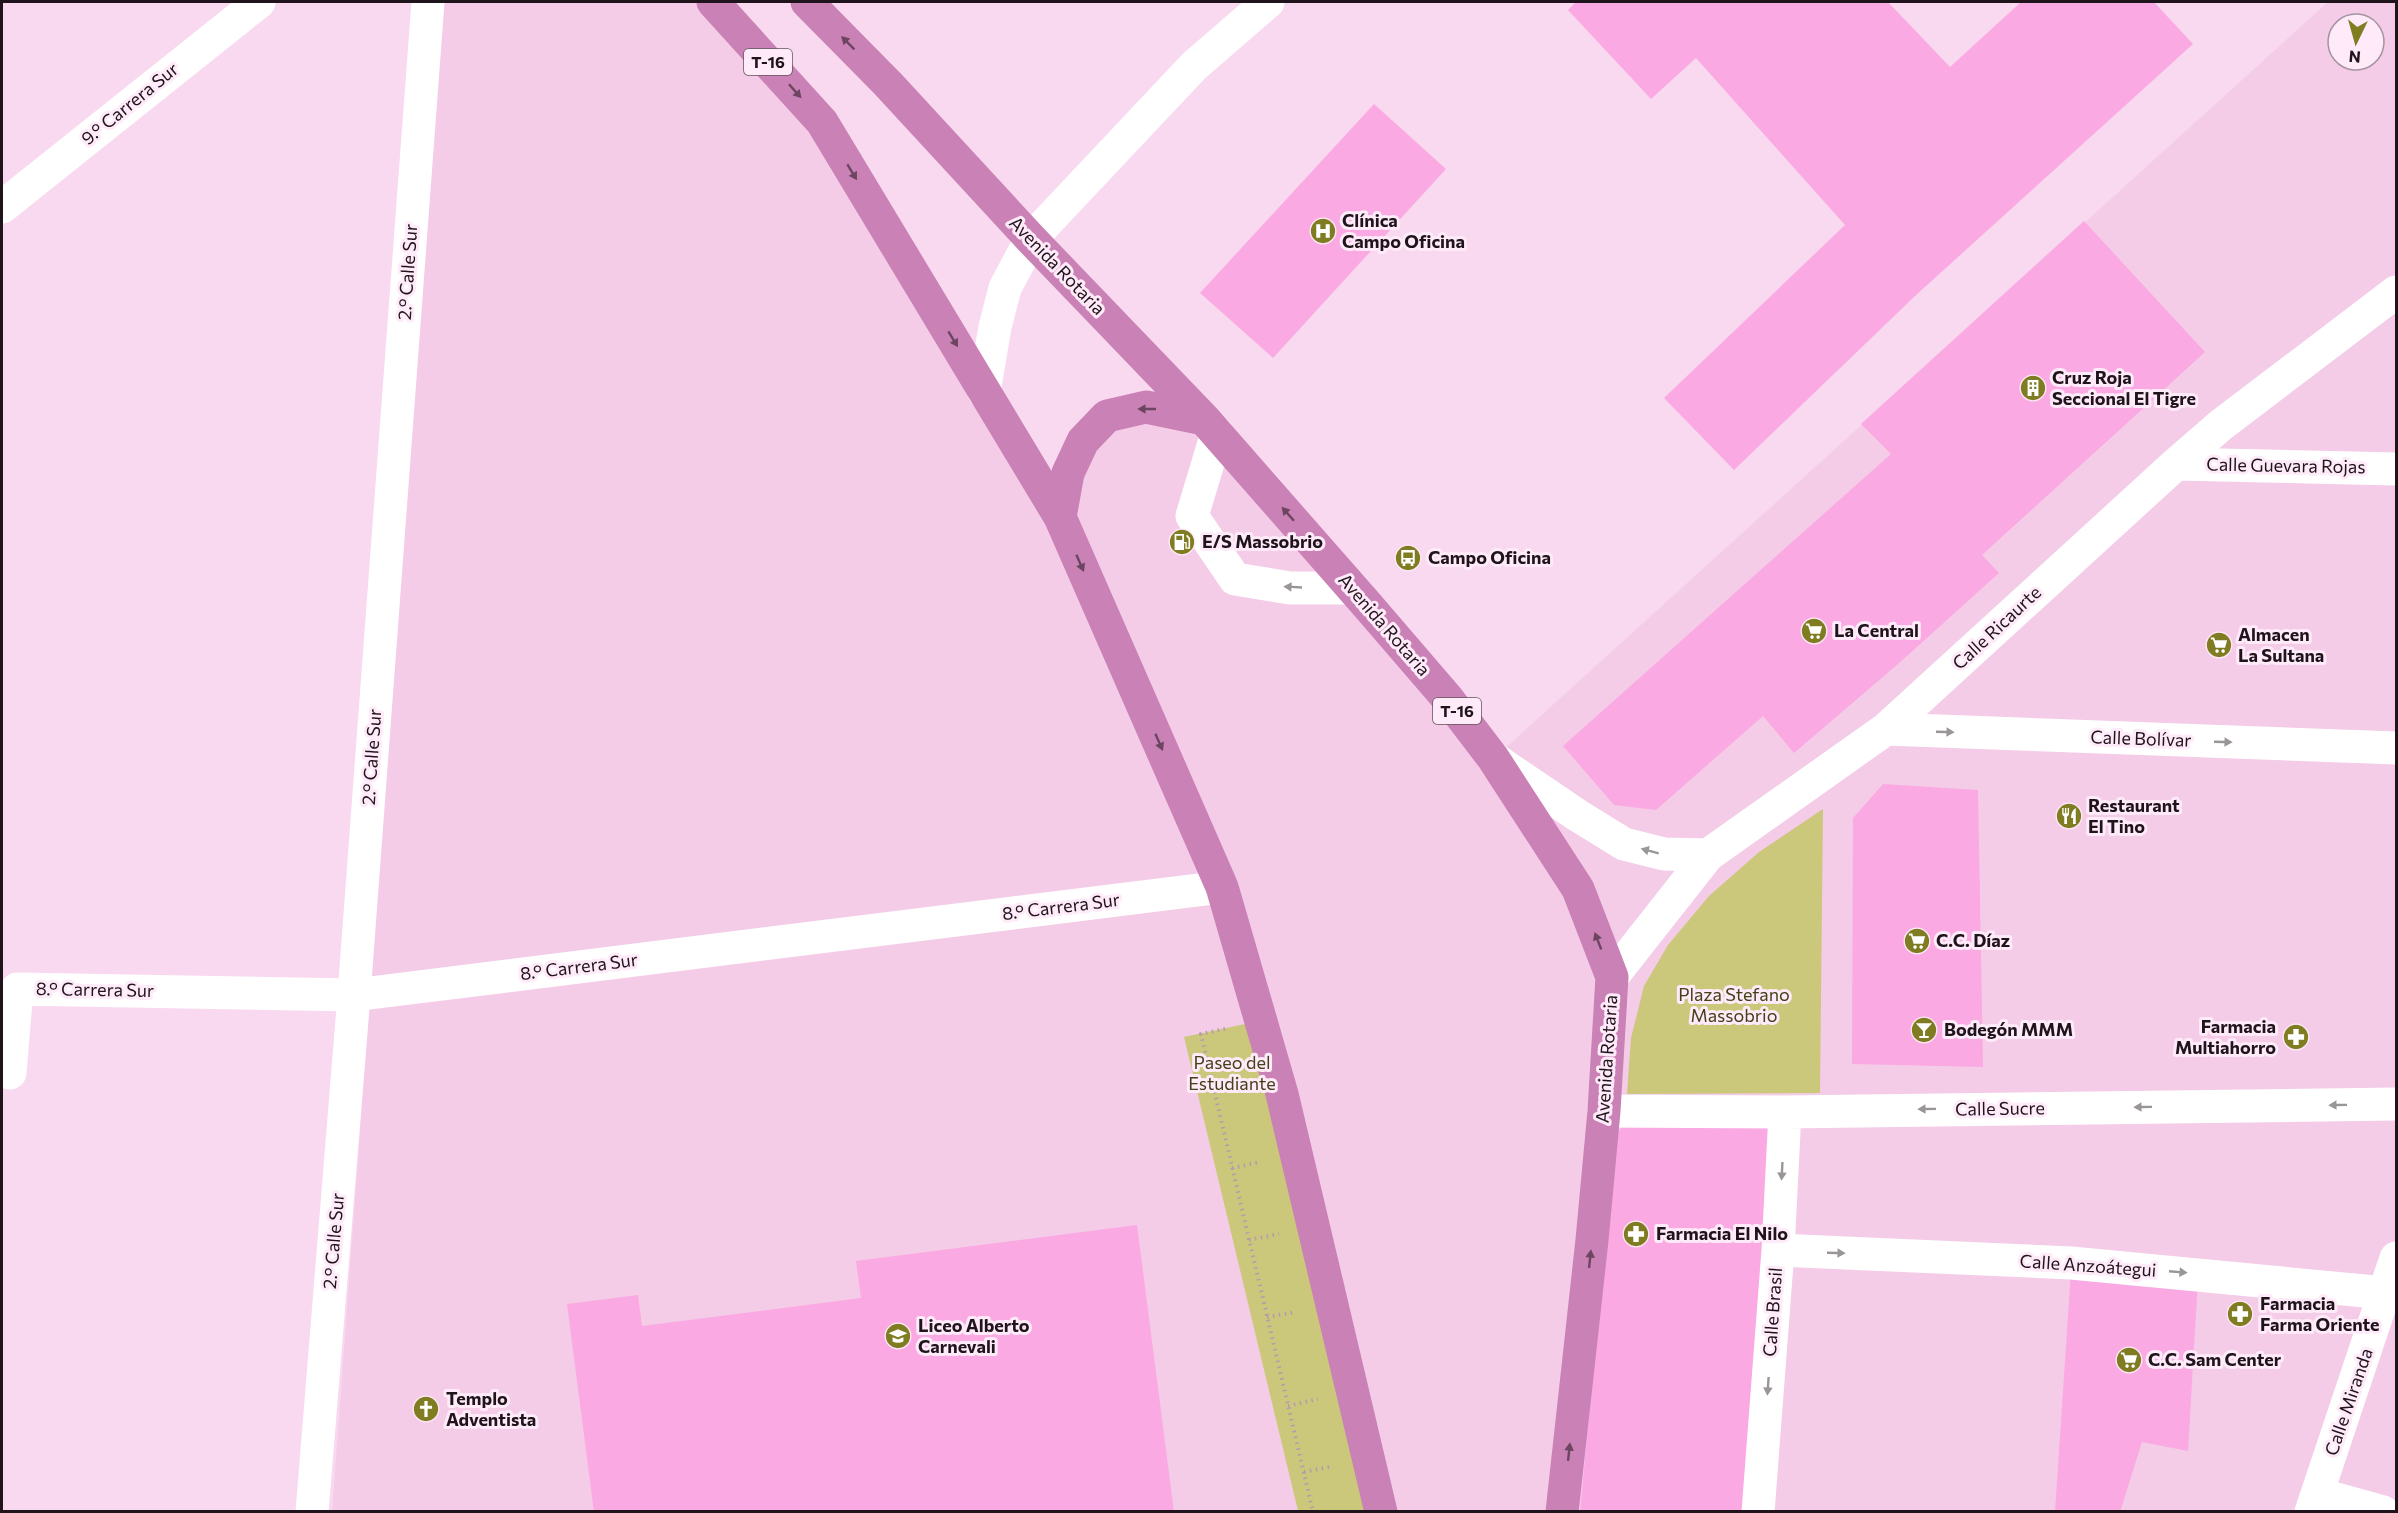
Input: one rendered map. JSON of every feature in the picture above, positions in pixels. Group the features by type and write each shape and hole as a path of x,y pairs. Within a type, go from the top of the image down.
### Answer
{"highway":[{"name":"T-16","path":"713,2 822,122 1060,517 1222,887 1282,1094 1381,1512"},
{"name":"Avenida Rotaria","path":"807,2 888,84 1031,239 1210,426 1352,588 1448,699 1493,758 1578,889 1612,976 1604,1111 1592,1240 1562,1511"},
{"path":"1060,517 1068,473 1083,441 1107,416 1146,407 1210,426"}],"street":[{"name":"9.° Carrera Sur","path":"2,207 259,2"},
{"name":"2.° Calle Sur","path":"312,1512 354,995 428,2"},
{"path":"984,392 995,327 1005,288 1031,239 1194,66 1266,2"},
{"name":"Calle Ricaurte","path":"1612,976 1708,855 1886,729 2221,425 2397,292"},
{"path":"1210,426 1192,516 1235,579 1290,588 1352,588"},
{"name":"Calle Guevara Rojas","path":"2176,464 2397,468"},
{"name":"Calle Bolívar","path":"1886,729 2397,748"},
{"path":"1493,758 1624,844 1664,855 1708,855"},
{"name":"8.° Carrera Sur","path":"10,1073 17,989 354,995 1222,887"},
{"name":"Calle Sucre","path":"1604,1111 1785,1113 2397,1104"},
{"name":"Calle Brasil","path":"1758,1512 1778,1250 1785,1113"},
{"name":"Calle Anzoátegui","path":"1778,1250 2071,1263 2391,1293"},
{"name":"Calle Miranda","path":"2314,1503 2391,1293 2397,1258"},
{"path":"2314,1503 2383,1512"}],"path":[{"path":"1229,1028 1201,1034 1313,1512"},
{"path":"1214,1088 1251,1080"},
{"path":"1232,1168 1270,1159"},
{"path":"1249,1240 1286,1233"},
{"path":"1267,1317 1306,1311"},
{"path":"1288,1406 1324,1397"},
{"path":"1304,1472 1340,1464"}],"shaded area":[{"path":"443,2 695,2 811,127 1050,528 1095,442 1142,416 1201,426 1492,760 2328,2 2396,2 2396,1511 332,1512"}],"green space":[{"name":"Plaza Stefano Massobrio","path":"1823,809 1820,1093 1627,1094 1631,1038 1644,986 1668,945 1709,896 1759,852"},
{"name":"Paseo del Estudiante","path":"1259,1021 1375,1511 1298,1511 1184,1037"}],"building":[{"path":"1576,2 1888,2 1950,67 2021,2 2154,2 2193,44 1915,296 1734,470 1664,398 1845,225 1696,58 1651,99 1568,10"},
{"name":"Clínica Campo Oficina","path":"1374,104 1446,169 1273,358 1200,293"},
{"path":"2084,221 2205,352 1982,555 1999,573 1794,753 1763,716 1656,810 1614,805 1563,746 1891,454 1861,424"},
{"name":"C.C. Díaz","path":"1883,784 1978,790 1983,1067 1852,1064 1853,818"},
{"path":"1774,1123 1745,1512 1580,1512 1615,1135 1624,1125"},
{"path":"1137,1225 1174,1512 594,1512 567,1304 638,1295 642,1326 861,1298 856,1261"},
{"name":"C.C. Sam Center","path":"2071,1270 2198,1279 2188,1451 2142,1442 2120,1512 2055,1512"}],"place":[{"name":"Clínica Campo Oficina","path":"1323,231"},
{"name":"Cruz Roja Seccional El Tigre","path":"2033,388"},
{"name":"E/S Massobrio","path":"1182,542"},
{"name":"Campo Oficina","path":"1408,558"},
{"name":"La Central","path":"1814,631"},
{"name":"Almacen La Sultana","path":"2219,645"},
{"name":"Restaurant El Tino","path":"2069,816"},
{"name":"C.C. Díaz","path":"1917,941"},
{"name":"Bodegón MMM","path":"1924,1030"},
{"name":"Farmacia Multiahorro","path":"2296,1037"},
{"name":"Farmacia El Nilo","path":"1636,1234"},
{"name":"Farmacia Farma Oriente","path":"2240,1314"},
{"name":"Liceo Alberto Carnevali","path":"898,1336"},
{"name":"C.C. Sam Center","path":"2129,1360"},
{"name":"Templo Adventista","path":"426,1409"}]}
